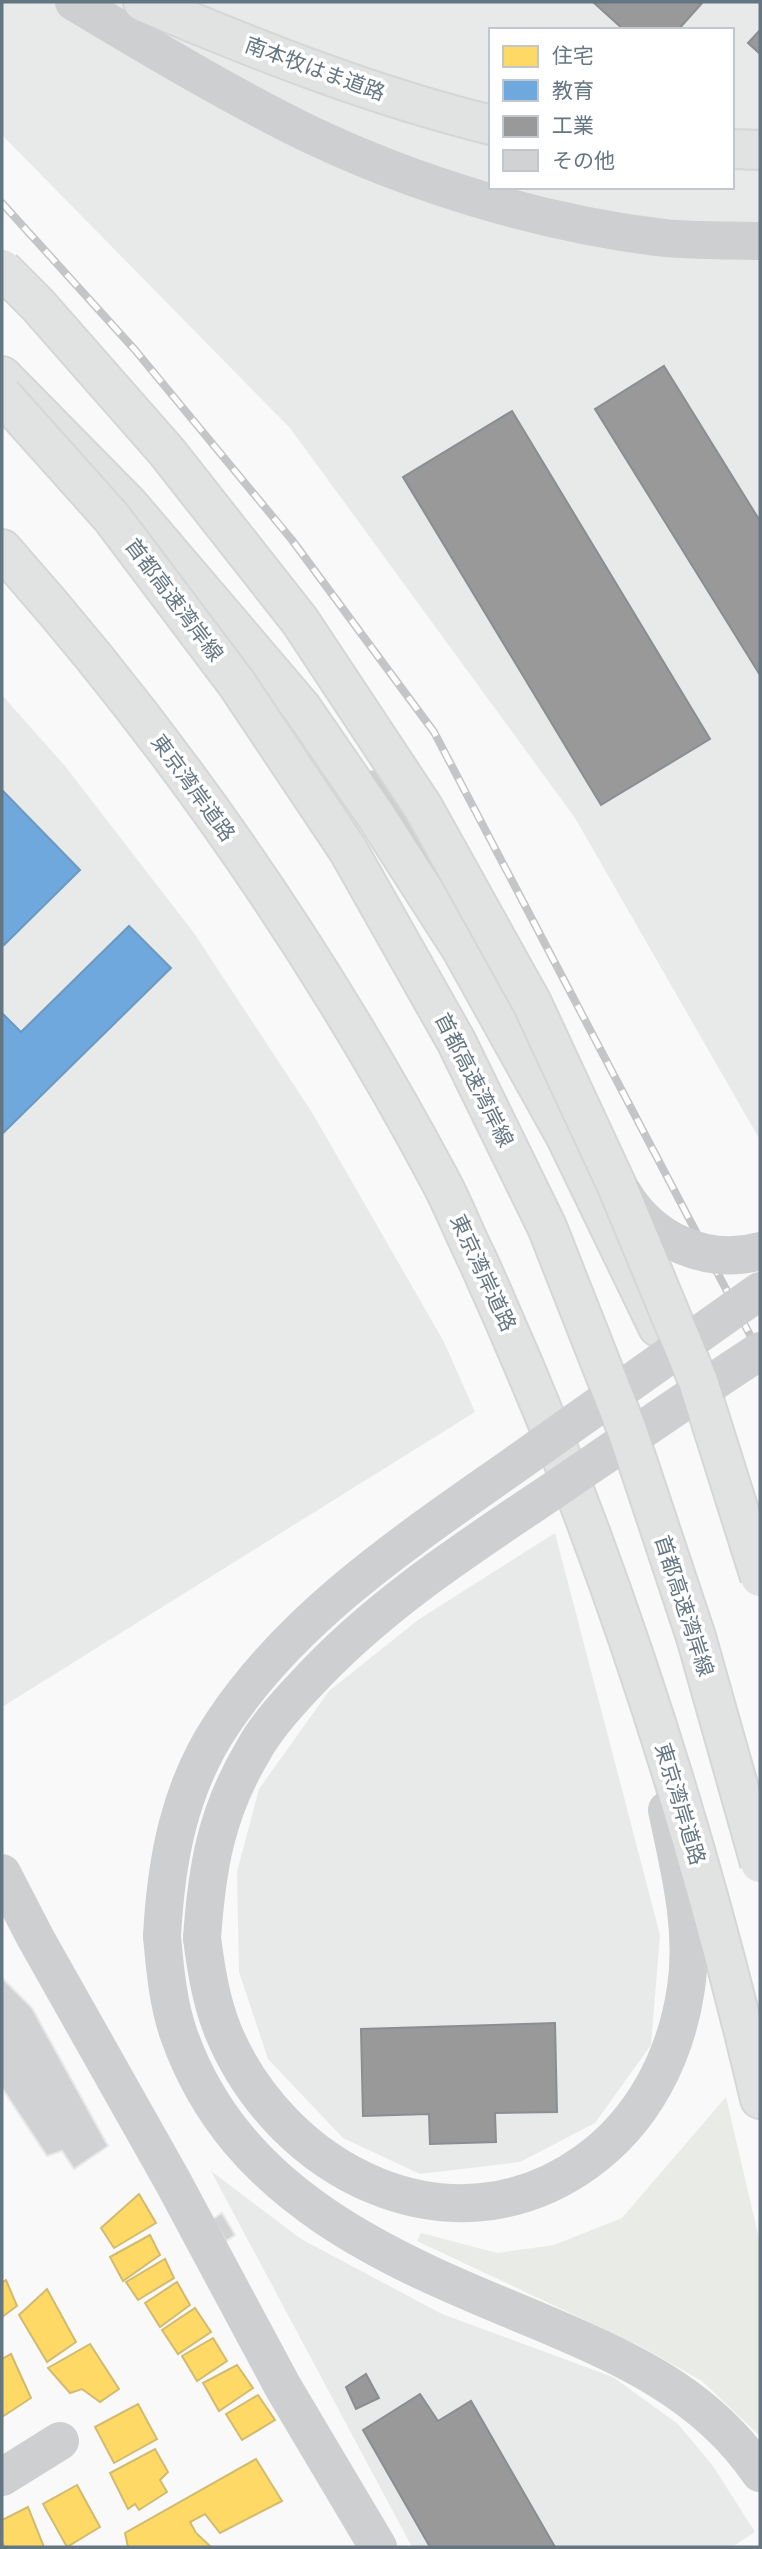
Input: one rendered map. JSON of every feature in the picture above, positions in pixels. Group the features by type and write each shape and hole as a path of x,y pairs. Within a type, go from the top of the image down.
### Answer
{"highway":[{"name":"南本牧はま道路","path":"143,2 312,71 430,110 489,125"},
{"name":"南本牧はま道路","path":"183,2 260,35 373,76 489,108"},
{"path":"734,133 760,133"},
{"path":"734,149 760,150"},
{"path":"2,269 38,304 167,452 292,610 423,807 532,1003 617,1186 698,1381 760,1577"},
{"path":"2,376 129,505 301,707 376,816 462,950 566,1137 678,1370 760,1569"},
{"name":"首都高速湾岸線","path":"2,395 112,518 237,684 348,850 456,1041 547,1227 627,1430 696,1637 760,1863"},
{"name":"東京湾岸道路","path":"2,549 145,722 242,855 346,1012 443,1185 524,1362 583,1511 692,1836 739,2008 760,2099"}],"street":[{"path":"74,2 192,72 306,132 425,183 545,217 665,238 760,241"},
{"path":"301,707 374,786 424,851 493,958 568,1098 626,1197 644,1222 665,1238 693,1250 721,1256 760,1251"},
{"path":"760,1291 431,1524 360,1578 304,1627 258,1674 220,1726 193,1779 173,1833 164,1888 162,1936 167,1983 179,2035 202,2085 233,2133 272,2174 320,2215 374,2248 634,2363 678,2389 715,2420 751,2459 760,2473"},
{"path":"635,1661 684,1892 689,1940 687,1987 676,2033 660,2076 635,2117 603,2150 566,2176 525,2194 484,2203 442,2203 394,2194 350,2175 311,2149 277,2116 245,2073 223,2031 208,1984 202,1938 205,1893 213,1844 229,1796 254,1749 288,1703 335,1653 387,1607 453,1558 760,1351"},
{"path":"2,1873 35,1937 172,2179 283,2387 378,2547"},
{"path":"2,2477 60,2441"}],"shaded area":[{"path":"2,2 760,2 760,1140 575,818 290,428 2,135"},
{"path":"2,695 65,766 194,933 313,1114 444,1342 475,1412 2,1707"},
{"path":"555,1533 660,1935 651,2045 595,2123 520,2162 420,2174 343,2138 268,2059 239,1972 237,1872 259,1789 329,1691 418,1620"},
{"path":"726,2097 760,2243 760,2436 702,2381 640,2346 417,2241 421,2233 497,2253 554,2245 622,2218"},
{"path":"211,2171 301,2239 442,2314 613,2377 678,2424 713,2466 755,2532 732,2547 412,2547"}],"building: 住宅":[{"path":"139,2194 156,2223 114,2248 101,2228"},
{"path":"150,2235 160,2255 123,2281 110,2257"},
{"path":"165,2259 174,2278 138,2300 126,2282"},
{"path":"6,2280 17,2306 2,2317 2,2282"},
{"path":"177,2282 190,2305 160,2327 145,2303"},
{"path":"47,2289 76,2342 47,2362 19,2315"},
{"path":"195,2308 211,2332 178,2354 162,2330"},
{"path":"213,2338 227,2361 197,2381 182,2356"},
{"path":"90,2344 119,2389 100,2402 82,2389 70,2393 48,2368"},
{"path":"11,2354 31,2398 2,2417 2,2359"},
{"path":"237,2365 253,2388 219,2411 203,2383"},
{"path":"258,2395 275,2420 242,2440 226,2414"},
{"path":"138,2404 157,2439 114,2463 95,2427"},
{"path":"155,2449 168,2472 160,2480 167,2492 139,2510 135,2504 128,2509 110,2473"},
{"path":"256,2459 282,2501 220,2533 205,2514 190,2522 196,2533 211,2547 128,2547 125,2533"},
{"path":"77,2485 100,2527 67,2547 43,2504"},
{"path":"28,2507 44,2547 5,2547 2,2542 2,2520"}],"building: 教育":[{"path":"2,790 80,870 4,945 2,943"},
{"path":"129,926 171,968 2,1134 2,1013 21,1032"}],"building: 工業":[{"path":"593,2 703,2 680,28 622,28"},
{"path":"760,30 760,54 748,43"},
{"path":"664,366 760,521 760,675 595,409"},
{"path":"512,411 710,739 601,805 403,477"},
{"path":"555,2023 557,2112 495,2113 496,2142 430,2144 429,2114 363,2116 361,2029"},
{"path":"366,2374 379,2398 356,2409 346,2387"},
{"path":"420,2394 438,2421 471,2401 555,2547 430,2547 363,2430"}],"building: その他":[{"path":"2,1978 32,2008 108,2146 74,2169 62,2151 47,2156 2,2088"},
{"path":"222,2213 235,2235 226,2241 213,2219"}],"railway":[{"path":"2,203 135,350 292,540 434,732 760,1354"}]}
